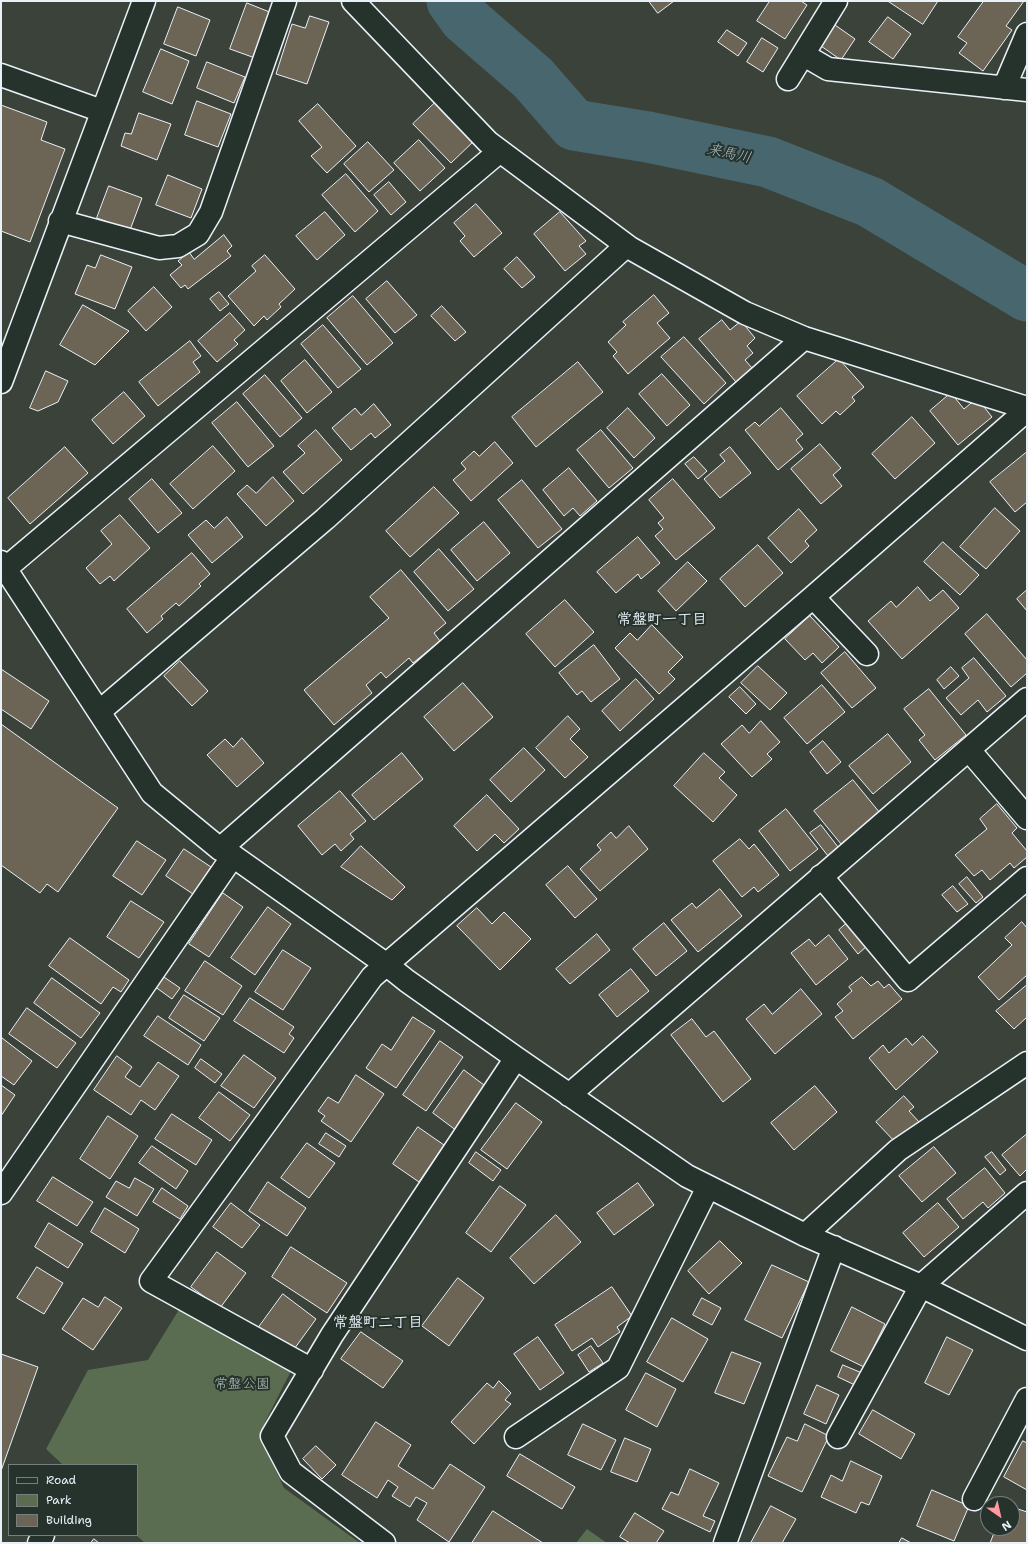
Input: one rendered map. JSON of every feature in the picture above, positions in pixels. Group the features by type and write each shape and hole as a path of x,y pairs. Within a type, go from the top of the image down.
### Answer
{"street":[{"path":"1,382 60,221 144,1"},
{"path":"60,221 159,248 178,246 198,234 211,212 285,1"},
{"path":"353,1 483,137 626,246 746,313 804,338 1027,409"},
{"path":"788,80 836,1"},
{"path":"1004,88 1027,34"},
{"path":"804,55 828,69 1027,90"},
{"path":"1,75 102,111"},
{"path":"500,151 3,566 100,711 152,793 227,852 516,1058 687,1176 805,1235 921,1286 1027,1339"},
{"path":"100,711 325,519 626,246"},
{"path":"1,1192 227,852 804,338"},
{"path":"312,1370 152,1281 372,977 813,597 1027,409"},
{"path":"813,597 867,654"},
{"path":"569,1095 1027,699"},
{"path":"969,750 1027,818"},
{"path":"821,876 908,980 1027,878"},
{"path":"384,1543 291,1472 272,1436 332,1335 516,1058"},
{"path":"805,1235 898,1150 1027,1063"},
{"path":"516,1436 618,1368 708,1187"},
{"path":"838,1437 921,1286 1027,1194"},
{"path":"725,1543 834,1247"},
{"path":"974,1499 1027,1399"}],"green space":[{"name":"常盤公園","path":"180,1308 292,1369 266,1420 260,1437 284,1488 360,1543 145,1543 137,1536 138,1464 62,1464 46,1449 88,1370 148,1360"},
{"path":"587,1529 607,1543 576,1543"}],"building":[{"path":"649,1 674,1 658,13"},
{"path":"770,1 801,1 807,5 785,39 757,21"},
{"path":"888,1 938,1 923,24"},
{"path":"984,1 1024,1 1006,26 1012,30 983,71 959,53 967,43 958,37"},
{"path":"247,3 272,13 255,58 230,49"},
{"path":"178,7 210,20 196,56 164,44"},
{"path":"310,16 329,22 307,84 276,74 292,24 305,28"},
{"path":"888,17 911,34 893,59 869,42"},
{"path":"835,25 855,39 841,60 821,46"},
{"path":"727,30 747,43 738,56 718,42"},
{"path":"762,38 778,48 763,72 747,62"},
{"path":"161,49 189,61 172,104 143,92"},
{"path":"207,62 245,77 234,103 197,88"},
{"path":"197,101 231,114 218,147 185,135"},
{"path":"437,101 475,140 451,163 413,124"},
{"path":"318,104 356,146 327,173 311,156 322,147 299,121"},
{"path":"1,105 47,122 41,140 65,149 30,242 1,231"},
{"path":"139,113 171,124 157,160 121,146 125,133 131,134"},
{"path":"419,140 445,168 420,191 394,163"},
{"path":"368,142 394,170 369,192 344,164"},
{"path":"346,174 378,211 355,232 322,195"},
{"path":"168,175 202,189 191,218 156,205"},
{"path":"389,182 406,202 391,215 374,195"},
{"path":"109,186 142,198 130,230 97,218"},
{"path":"476,204 502,233 474,257 460,241 465,236 454,223"},
{"path":"325,212 345,235 317,260 296,236"},
{"path":"560,212 586,241 579,246 586,254 565,271 534,234"},
{"path":"224,235 232,246 227,251 231,256 188,289 185,285 181,288 170,275 182,265 178,261 189,252 194,259"},
{"path":"101,255 132,267 115,309 75,294 87,265 95,268"},
{"path":"265,255 295,289 279,304 281,307 267,320 264,316 254,326 228,296 256,271 252,266"},
{"path":"517,257 535,277 522,288 504,269"},
{"path":"387,281 417,315 395,333 366,299"},
{"path":"154,287 172,307 146,331 128,311"},
{"path":"219,292 229,304 220,311 210,299"},
{"path":"654,295 669,313 657,323 670,338 628,374 613,356 617,352 608,342 626,325 623,322"},
{"path":"353,296 393,343 367,365 327,318"},
{"path":"83,305 129,331 95,365 60,345"},
{"path":"442,306 466,332 455,341 431,316"},
{"path":"230,313 245,330 234,340 238,344 217,362 198,341"},
{"path":"722,320 730,330 741,321 755,338 747,346 753,353 745,360 752,368 736,382 699,339"},
{"path":"323,325 361,369 338,388 301,344"},
{"path":"684,337 726,383 704,404 661,357"},
{"path":"190,341 201,356 193,362 200,372 158,406 139,382"},
{"path":"839,359 864,387 852,397 855,401 840,415 836,411 822,424 797,396"},
{"path":"305,360 332,392 307,413 281,381"},
{"path":"578,362 603,392 536,447 512,417"},
{"path":"46,371 68,381 58,402 38,411 30,408"},
{"path":"662,374 690,405 667,426 639,394"},
{"path":"265,375 302,418 280,437 243,394"},
{"path":"124,392 145,416 113,444 92,420"},
{"path":"951,393 964,409 977,398 992,417 958,445 930,411"},
{"path":"237,402 274,446 248,467 212,423"},
{"path":"374,404 391,425 375,438 371,433 351,450 332,428 355,408 361,415"},
{"path":"628,408 655,438 634,458 607,428"},
{"path":"781,408 803,434 796,440 803,449 778,470 745,430 755,422 759,426"},
{"path":"912,417 935,443 895,479 872,454"},
{"path":"316,430 342,460 303,494 283,472 305,453 298,446"},
{"path":"601,430 633,468 609,488 577,450"},
{"path":"495,442 513,463 471,501 453,480 466,469 461,463 474,451 479,456"},
{"path":"820,444 841,468 833,475 842,486 821,504 791,469"},
{"path":"213,446 235,471 193,509 170,484"},
{"path":"65,447 88,473 30,524 8,498"},
{"path":"730,447 751,473 720,498 704,479 725,461 720,455"},
{"path":"1027,452 1027,502 1015,512 990,482"},
{"path":"694,457 707,471 698,479 685,464"},
{"path":"569,468 597,501 580,516 573,508 564,516 543,490"},
{"path":"273,477 294,501 266,526 237,494 247,485 256,493"},
{"path":"152,479 182,513 158,533 129,499"},
{"path":"673,479 715,528 676,560 655,536 663,529 658,523 664,518 649,500"},
{"path":"522,480 562,529 538,548 498,500"},
{"path":"434,487 459,513 410,557 386,531"},
{"path":"995,508 1020,531 986,569 960,547"},
{"path":"799,509 817,530 805,541 809,546 791,563 768,538"},
{"path":"120,515 150,548 114,581 110,576 100,584 86,568 112,544 101,531"},
{"path":"227,517 243,537 212,563 188,535 206,520 214,528"},
{"path":"484,522 510,553 477,581 451,550"},
{"path":"638,537 660,563 641,579 638,574 616,593 597,572"},
{"path":"943,542 979,575 960,595 924,562"},
{"path":"758,545 783,573 745,607 720,579"},
{"path":"439,549 474,589 448,611 414,572"},
{"path":"192,553 210,574 199,584 201,586 179,606 176,603 161,616 163,619 147,633 127,609"},
{"path":"688,562 707,581 676,611 658,591"},
{"path":"401,570 446,623 434,633 440,641 413,663 409,658 386,678 381,672 366,685 372,693 334,725 304,690 389,618 370,597"},
{"path":"918,587 930,601 943,590 959,608 902,659 868,621 891,601 896,607"},
{"path":"1027,590 1027,611 1017,599"},
{"path":"565,600 594,632 555,667 526,634"},
{"path":"987,614 1027,660 1027,673 1011,687 965,634"},
{"path":"810,616 839,647 822,663 813,653 805,660 785,639"},
{"path":"652,625 683,657 668,672 675,679 659,694 615,648 630,633 637,640"},
{"path":"594,645 620,679 591,702 582,691 577,695 559,673"},
{"path":"845,652 876,688 852,708 821,673"},
{"path":"974,658 1006,696 987,712 978,700 961,715 946,698 969,678 962,668"},
{"path":"180,661 208,691 192,706 164,676"},
{"path":"758,666 787,693 770,710 741,683"},
{"path":"951,667 959,676 944,689 937,680"},
{"path":"1,669 49,701 31,729 1,709"},
{"path":"636,679 654,699 620,731 602,711"},
{"path":"463,683 493,717 454,751 424,717"},
{"path":"822,685 845,712 807,744 784,718"},
{"path":"740,687 756,704 746,714 729,697"},
{"path":"929,689 966,735 935,760 919,740 925,735 904,709"},
{"path":"568,716 580,729 570,739 588,757 565,778 536,748"},
{"path":"761,721 780,742 767,754 772,759 752,777 721,744 742,725 749,733"},
{"path":"1,724 118,808 58,892 47,884 40,893 1,865"},
{"path":"888,734 911,762 873,794 849,766"},
{"path":"242,738 264,763 237,787 207,755 225,739 233,747"},
{"path":"823,741 841,762 827,774 810,752"},
{"path":"524,748 545,770 511,802 490,780"},
{"path":"402,753 423,779 374,820 352,795"},
{"path":"704,753 725,772 719,778 737,795 713,822 674,786"},
{"path":"853,780 880,813 841,844 814,811"},
{"path":"340,791 366,821 350,834 354,839 341,851 335,844 322,855 298,826"},
{"path":"487,795 519,829 504,843 495,834 477,851 454,826"},
{"path":"997,804 1017,828 1012,833 1027,851 1027,857 1014,868 1010,863 990,880 982,870 974,876 955,855 987,829 980,819"},
{"path":"786,809 818,849 790,871 759,831"},
{"path":"821,825 838,847 828,856 810,833"},
{"path":"629,826 648,849 600,891 580,869 601,850 597,845 611,832 616,838"},
{"path":"740,839 749,849 754,844 779,875 758,892 754,887 742,897 713,861"},
{"path":"137,841 166,860 142,895 113,876"},
{"path":"361,846 405,887 392,900 341,867"},
{"path":"184,849 211,867 193,894 166,876"},
{"path":"568,866 597,899 575,918 546,885"},
{"path":"967,877 983,897 976,903 959,884"},
{"path":"953,886 968,904 957,912 942,895"},
{"path":"720,889 742,916 698,952 671,920 692,903 696,908"},
{"path":"223,893 243,907 209,957 189,944"},
{"path":"131,901 164,922 139,958 107,937"},
{"path":"268,907 291,924 255,975 231,958"},
{"path":"477,908 492,924 504,912 531,939 500,970 457,926"},
{"path":"1022,922 1027,928 1027,975 999,1000 978,977 1012,945 1005,938"},
{"path":"664,923 687,951 656,976 633,949"},
{"path":"847,923 867,946 858,954 839,930"},
{"path":"597,934 610,950 570,984 556,969"},
{"path":"829,935 848,959 816,985 791,953 809,939 815,946"},
{"path":"70,938 129,980 121,992 113,987 101,1004 49,966"},
{"path":"283,950 311,968 283,1010 255,992"},
{"path":"205,961 242,986 223,1015 185,991"},
{"path":"631,969 649,991 617,1017 599,995"},
{"path":"161,975 180,988 172,999 154,986"},
{"path":"862,977 871,986 878,981 884,988 889,984 902,999 853,1039 835,1017 843,1011 837,1004 852,991 849,987"},
{"path":"52,978 100,1013 81,1038 34,1003"},
{"path":"1027,985 1027,1017 1014,1029 996,1011"},
{"path":"801,989 822,1014 775,1054 746,1019 764,1004 772,1014"},
{"path":"184,995 220,1018 204,1041 169,1018"},
{"path":"250,998 294,1027 289,1034 294,1038 284,1053 234,1021"},
{"path":"27,1008 76,1043 57,1068 9,1034"},
{"path":"158,1016 201,1045 188,1065 144,1036"},
{"path":"413,1017 435,1031 396,1088 366,1068 382,1044 391,1050"},
{"path":"692,1019 706,1037 714,1031 751,1079 723,1102 671,1035"},
{"path":"923,1036 938,1052 896,1090 869,1058 883,1045 889,1053 906,1038 912,1045"},
{"path":"2,1038 32,1061 14,1085 1,1076"},
{"path":"440,1041 463,1057 426,1111 403,1095"},
{"path":"244,1055 276,1078 254,1108 221,1086"},
{"path":"117,1056 132,1067 125,1077 140,1087 158,1062 179,1076 155,1110 141,1100 131,1115 94,1090"},
{"path":"201,1059 222,1074 215,1083 195,1068"},
{"path":"464,1070 488,1088 457,1131 433,1113"},
{"path":"356,1075 384,1094 351,1142 321,1121 325,1116 318,1111 328,1097 338,1103"},
{"path":"1,1085 15,1095 1,1116"},
{"path":"815,1086 837,1112 794,1150 771,1123"},
{"path":"219,1092 250,1115 230,1141 199,1118"},
{"path":"904,1096 914,1107 909,1111 920,1123 897,1144 876,1122"},
{"path":"516,1103 542,1122 507,1169 481,1150"},
{"path":"172,1114 212,1140 196,1165 155,1139"},
{"path":"108,1116 138,1136 110,1179 80,1159"},
{"path":"418,1127 444,1145 419,1182 393,1164"},
{"path":"326,1133 346,1146 339,1157 319,1144"},
{"path":"1027,1134 1027,1169 1020,1176 1002,1155"},
{"path":"307,1143 335,1163 309,1198 281,1178"},
{"path":"152,1146 188,1171 176,1189 139,1163"},
{"path":"934,1147 956,1173 922,1202 899,1176"},
{"path":"476,1152 501,1170 493,1181 469,1163"},
{"path":"992,1152 1006,1170 1000,1175 985,1157"},
{"path":"985,1168 1005,1193 988,1208 983,1202 963,1219 947,1199"},
{"path":"53,1177 93,1202 77,1226 37,1201"},
{"path":"135,1178 154,1189 137,1216 106,1197 116,1181 129,1188"},
{"path":"268,1182 306,1208 287,1236 249,1211"},
{"path":"638,1183 654,1205 614,1235 597,1213"},
{"path":"500,1186 526,1205 491,1252 466,1233"},
{"path":"162,1188 188,1206 180,1219 153,1202"},
{"path":"231,1203 260,1225 242,1248 213,1227"},
{"path":"938,1203 959,1227 924,1257 903,1233"},
{"path":"105,1208 139,1229 125,1253 91,1232"},
{"path":"556,1215 581,1242 534,1284 510,1258"},
{"path":"49,1223 83,1244 68,1268 35,1247"},
{"path":"720,1241 742,1263 709,1294 688,1271"},
{"path":"291,1247 347,1283 327,1313 272,1277"},
{"path":"217,1252 246,1273 220,1308 191,1287"},
{"path":"772,1265 809,1282 782,1338 745,1320"},
{"path":"37,1267 63,1283 44,1314 17,1298"},
{"path":"458,1278 484,1298 449,1346 422,1326"},
{"path":"612,1287 632,1316 617,1327 620,1332 598,1347 592,1338 572,1351 555,1325"},
{"path":"283,1294 316,1319 292,1352 259,1327"},
{"path":"105,1297 122,1308 93,1350 62,1329 83,1298 98,1307"},
{"path":"702,1298 721,1308 712,1325 693,1315"},
{"path":"852,1307 885,1324 864,1367 831,1351"},
{"path":"672,1318 708,1339 683,1382 647,1362"},
{"path":"361,1332 403,1361 383,1388 341,1359"},
{"path":"538,1337 564,1373 540,1390 514,1354"},
{"path":"947,1337 973,1350 949,1395 925,1383"},
{"path":"591,1346 603,1363 589,1372 578,1355"},
{"path":"732,1352 761,1363 744,1404 715,1393"},
{"path":"1,1354 38,1367 1,1471"},
{"path":"843,1365 862,1373 857,1386 838,1377"},
{"path":"646,1373 676,1389 657,1427 626,1410"},
{"path":"499,1381 511,1393 505,1400 511,1404 474,1444 451,1422 487,1383 493,1388"},
{"path":"817,1385 839,1395 826,1424 804,1414"},
{"path":"873,1410 915,1434 901,1459 859,1434"},
{"path":"376,1422 411,1445 398,1466 433,1489 450,1464 485,1487 449,1542 417,1520 427,1503 416,1497 410,1507 392,1496 398,1487 388,1480 377,1498 342,1475"},
{"path":"583,1424 616,1440 601,1470 568,1455"},
{"path":"805,1424 829,1436 802,1492 768,1476 787,1437 797,1441"},
{"path":"625,1438 651,1449 637,1482 611,1472"},
{"path":"1023,1441 1027,1443 1027,1490 1004,1477"},
{"path":"316,1446 336,1465 322,1479 303,1459"},
{"path":"520,1454 575,1487 562,1509 507,1476"},
{"path":"851,1461 882,1476 869,1505 861,1502 856,1513 821,1497 831,1475 842,1481"},
{"path":"690,1469 719,1483 703,1516 715,1521 710,1532 662,1509 671,1492 678,1495"},
{"path":"932,1490 969,1506 954,1541 917,1526"},
{"path":"771,1506 796,1519 782,1543 751,1543"},
{"path":"1020,1510 1027,1512 1027,1543 990,1543 993,1536 1020,1536"},
{"path":"493,1511 543,1543 472,1543"},
{"path":"635,1513 664,1531 656,1543 630,1543 620,1537"},
{"path":"902,1538 911,1543 899,1543"},
{"path":"94,1539 99,1543 91,1543"}],"waterway":[{"name":"来馬川","path":"452,1 465,19 533,78 574,125 648,137 768,162 870,202 1027,296"},
{"path":"1005,283 1027,271"}],"district":[{"name":"常盤町一丁目","path":"662,620"},
{"name":"常盤町二丁目","path":"378,1323"}]}
